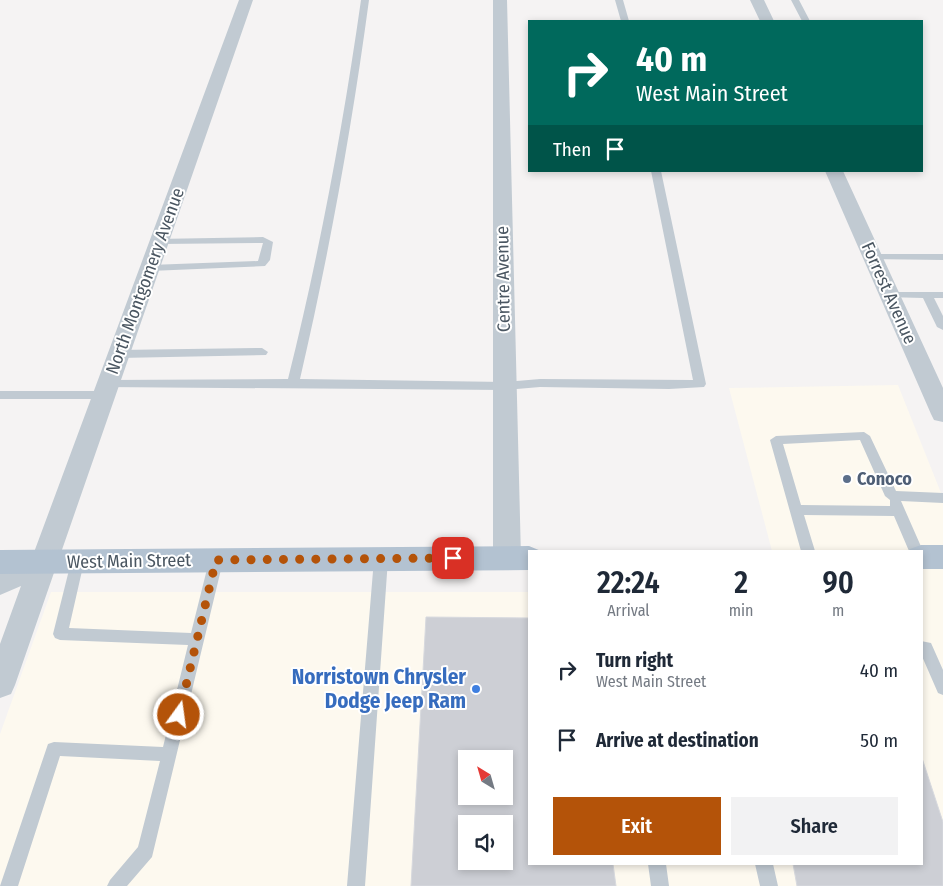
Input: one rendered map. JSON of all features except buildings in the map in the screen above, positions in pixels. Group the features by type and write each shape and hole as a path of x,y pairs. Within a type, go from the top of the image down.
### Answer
{"main road":[{"path":"923,557 943,557"},
{"name":"West Main Street","path":"0,562 518,558"}],"street":[{"name":"North Montgomery Avenue","path":"0,685 246,0"},
{"name":"Centre Avenue","path":"500,0 505,386 518,558"},
{"path":"757,0 767,20"},
{"name":"Forrest Avenue","path":"834,172 890,295 937,386 943,414"},
{"path":"0,584 44,562"}],"lane":[{"path":"293,383 312,304 357,58 365,0"},
{"path":"620,0 625,20"},
{"path":"795,0 805,20"},
{"path":"0,395 293,383 505,386 540,383 669,386 700,384 656,172"},
{"path":"150,268 261,264 265,260 268,242 263,240 160,241"},
{"path":"873,257 943,257"},
{"path":"890,295 943,295"},
{"path":"926,295 943,327"},
{"path":"119,354 262,352"},
{"path":"808,550 776,440 864,436 916,550"},
{"path":"892,496 943,498"},
{"path":"796,510 898,511"},
{"path":"356,886 381,559"},
{"path":"116,886 146,851 216,560"},
{"path":"78,562 60,634 197,639"},
{"path":"923,647 926,647 943,688"},
{"path":"9,886 54,749 169,754"},
{"path":"657,865 660,886"},
{"path":"764,865 769,886"}],"shaded area":[{"path":"898,385 943,498 943,886 0,886 0,734 51,592 528,592 528,865 923,865 923,550 772,550 729,388"}],"place":[{"name":"Conoco","path":"847,479"},
{"name":"Norristown Chrysler Dodge Jeep Ram","path":"476,689"}],"route":[{"path":"179,715 216,560 453,558"}]}
